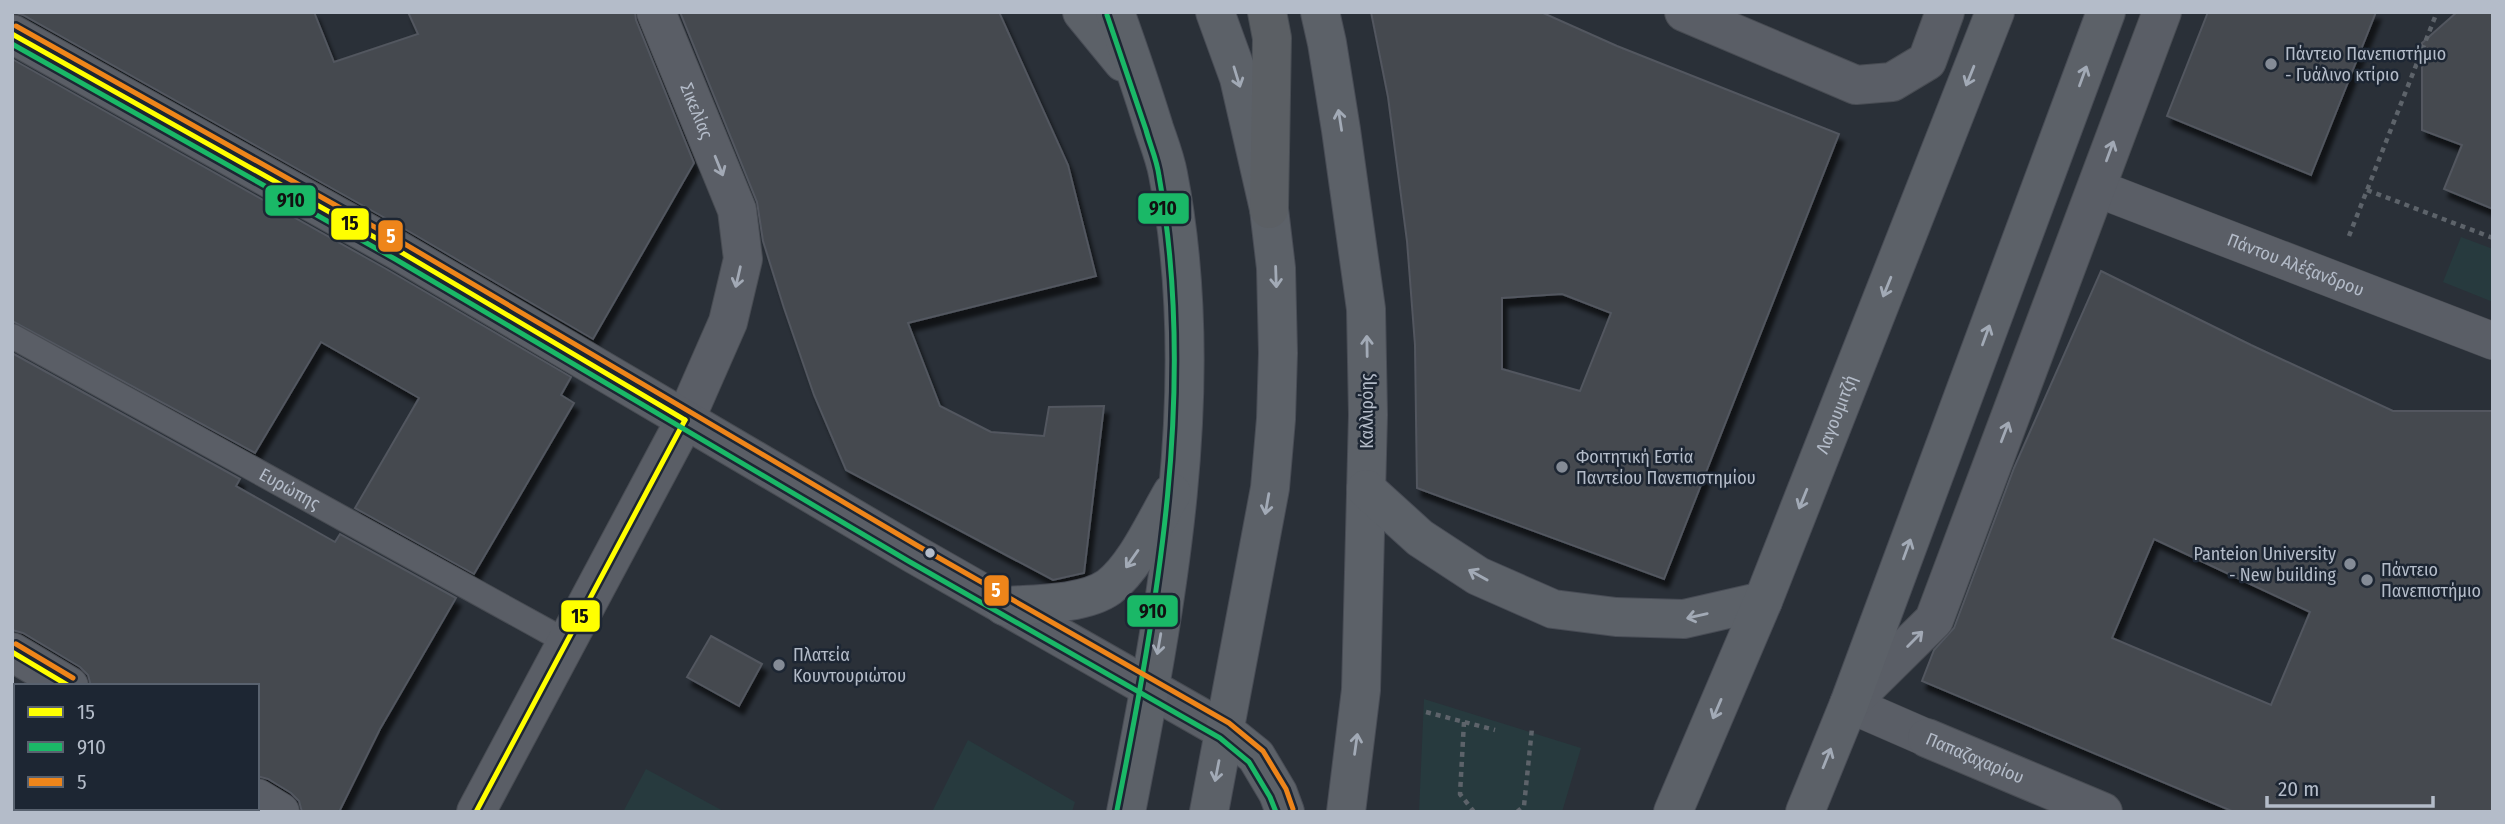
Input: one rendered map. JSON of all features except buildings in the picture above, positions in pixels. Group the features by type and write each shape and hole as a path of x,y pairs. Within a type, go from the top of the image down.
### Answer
{"highway":[{"path":"1267,12 1272,38 1269,209"}],"main road":[{"path":"1082,12 1140,83"},
{"path":"1115,12 1168,173 1184,301 1180,479 1165,608 1126,812"},
{"path":"1209,812 1270,488 1278,353 1276,268 1269,209 1239,78 1215,12"},
{"name":"Καλλιρόης","path":"1320,12 1345,154 1366,309 1366,489 1361,690 1346,812"},
{"name":"Λαγουμιτζή","path":"1673,812 1763,601 1995,12"},
{"path":"1805,812 1849,704 2106,12"},
{"path":"1004,606 1063,601 1089,596 1109,587 1132,561 1180,479"},
{"path":"1366,489 1420,537 1478,576 1553,609 1616,617 1684,619 1763,601"},
{"path":"1225,731 1255,756 1278,793 1285,812"}],"street":[{"name":"Σικελίας","path":"656,12 737,210 743,259 728,322 685,420"},
{"path":"1684,12 1856,85 1892,82 1927,61 1945,12"},
{"path":"1849,704 1934,620 2162,12"},
{"path":"12,34 398,251 1004,606 1225,731"},
{"name":"Πάντου Αλέξανδρου","path":"2096,188 2493,341"},
{"path":"476,812 685,420"},
{"path":"12,652 66,684"},
{"name":"Παπαζαχαρίου","path":"1849,704 2103,812"},
{"path":"259,799 280,812"}],"lane":[{"name":"Ευρώπης","path":"12,336 567,642"}],"path":[{"path":"2333,279 2437,12"},
{"path":"2367,190 2493,238"},
{"path":"1426,712 1495,730"},
{"path":"1464,722 1460,794 1474,812"},
{"path":"1517,812 1524,806 1532,728"}],"green space":[{"path":"2461,237 2493,249 2493,302 2443,282"},
{"path":"1424,699 1581,748 1562,812 1419,812"},
{"path":"968,740 1075,802 1072,812 932,812"},
{"path":"646,769 725,812 623,812"}],"transit line":[{"name":"910","path":"1107,15 1158,170 1170,256 1174,336 1168,494 1146,653 1117,810"},
{"name":"5","path":"16,26 403,243 918,546 1229,723 1263,751 1286,789 1293,809"},
{"name":"15","path":"12,34 399,251 685,420"},
{"name":"910","path":"12,44 395,259 910,562 1220,738 1249,762 1276,812"},
{"name":"15","path":"476,812 685,420"},
{"name":"5","path":"16,644 73,678"},
{"name":"15","path":"12,652 66,684"}],"place":[{"name":"Πάντειο Πανεπιστήμιο - Γυάλινο κτίριο","path":"2271,64"},
{"name":"Φοιτητική Εστία Παντείου Πανεπιστημίου","path":"1562,467"},
{"name":"Panteion University - New building","path":"2350,564"},
{"name":"Πάντειο Πανεπιστήμιο","path":"2367,580"},
{"name":"Πλατεία Κουντουριώτου","path":"779,665"}]}
